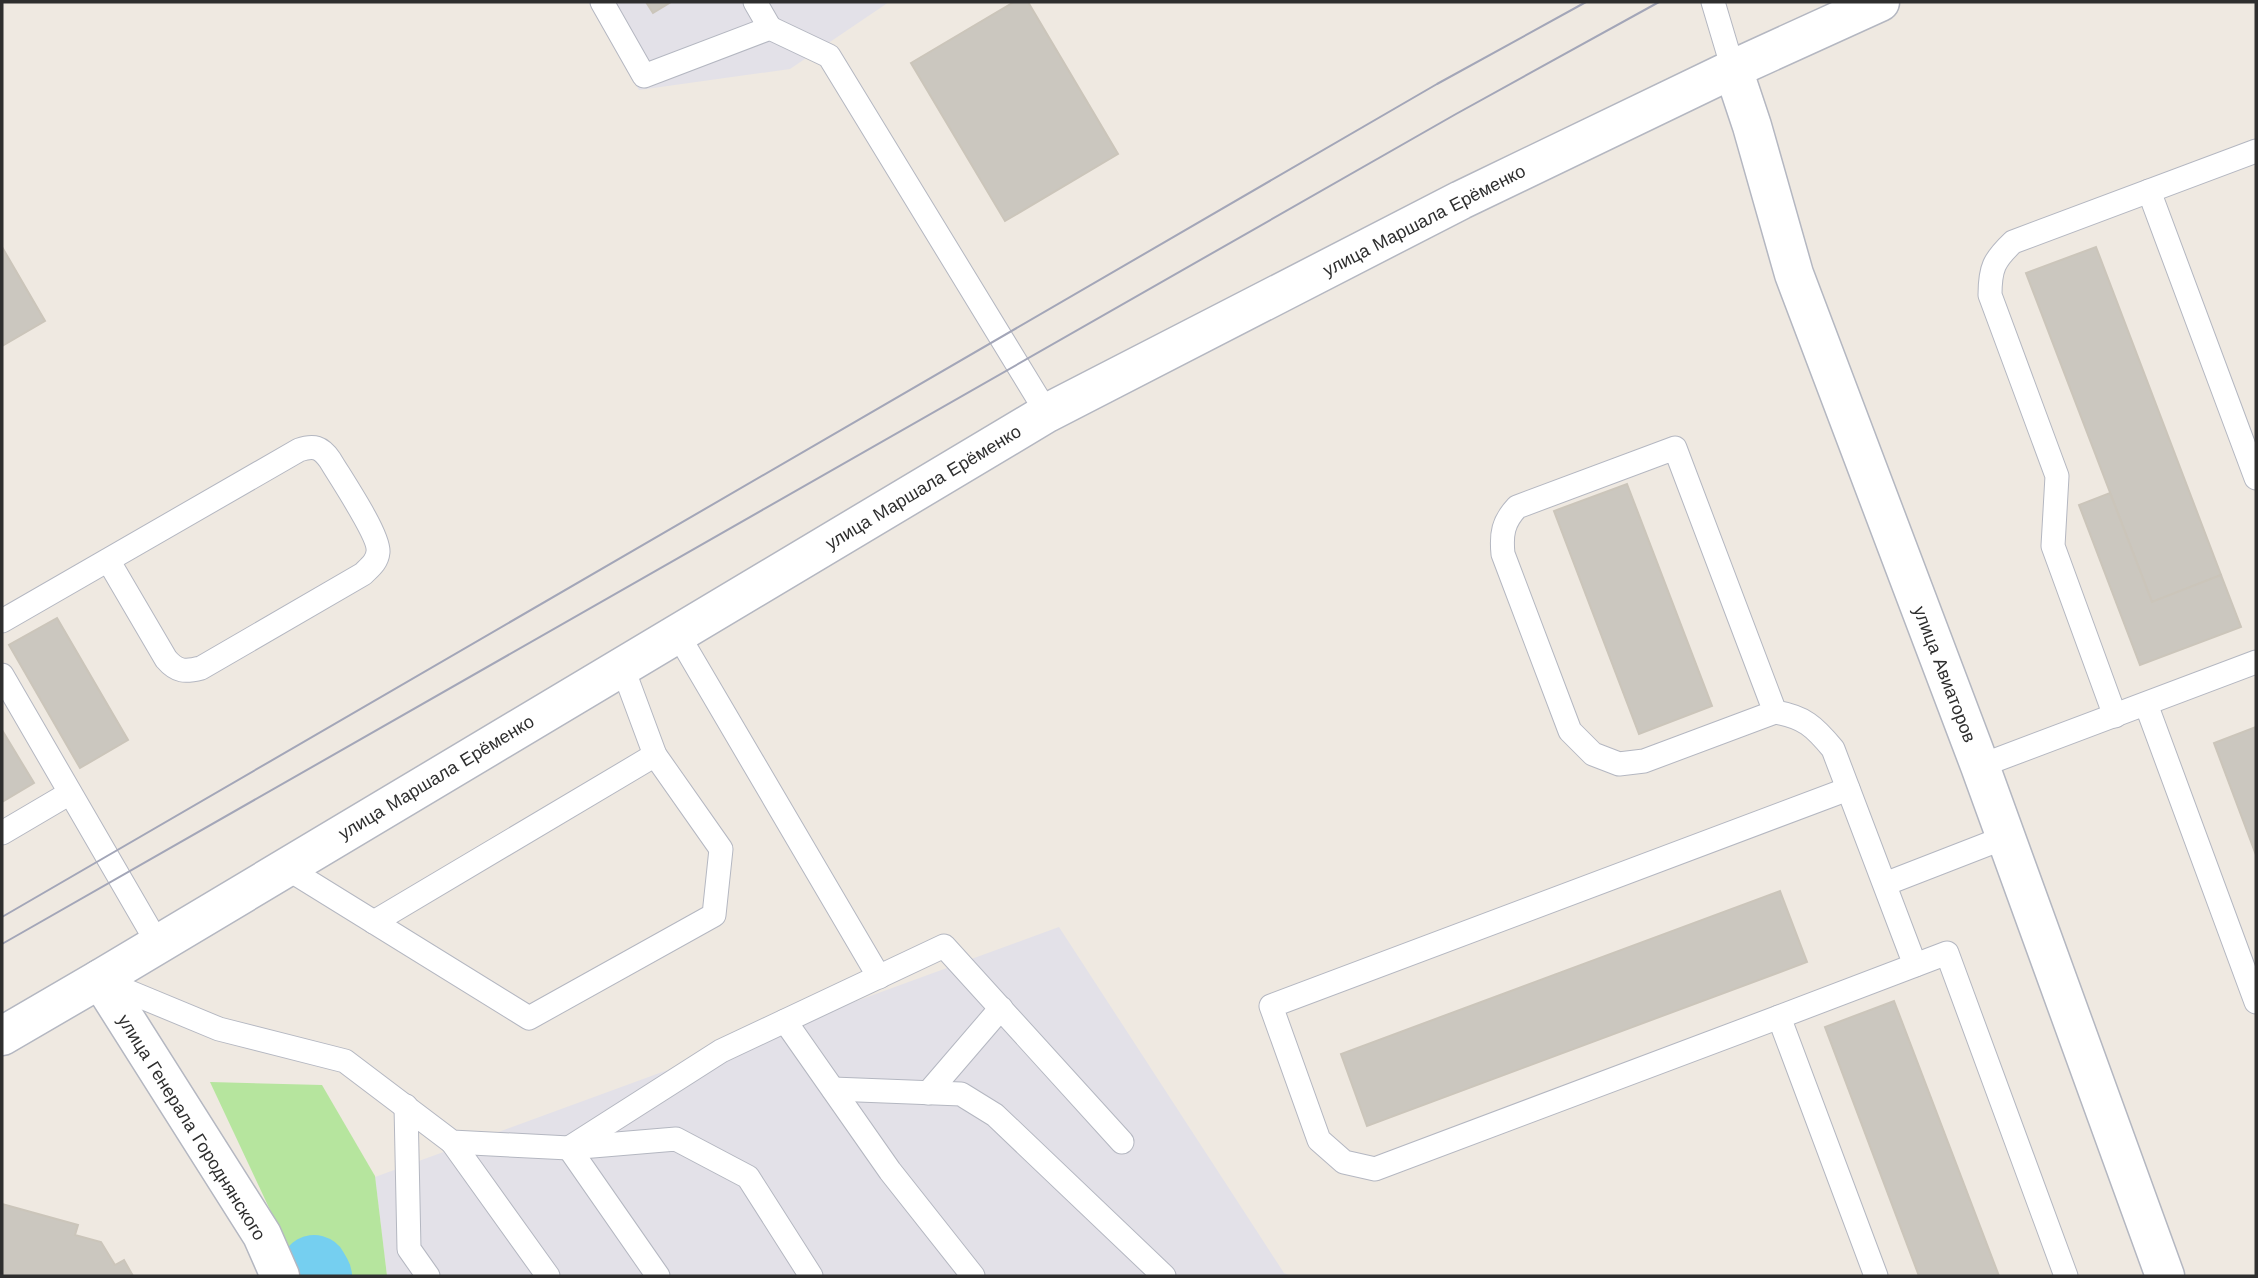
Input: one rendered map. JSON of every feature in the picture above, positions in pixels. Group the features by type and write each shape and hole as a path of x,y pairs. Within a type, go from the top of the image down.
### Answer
{"main road":[{"name":"улица Маршала Ерёменко","path":"2,1036 1047,413 1461,200 1733,69 1880,2"},
{"name":"улица Авиаторов","path":"1733,69 1794,274 1980,766 2165,1276"},
{"name":"улица Генерала Городнянского","path":"100,979 262,1235 280,1276"}],"lane":[{"path":"602,2 644,76 770,28"},
{"path":"755,2 770,28 829,56 1047,413"},
{"path":"1713,2 1733,69"},
{"path":"2115,716 2053,546 2057,476 1990,295 1990,273 1998,256 2014,242 2256,151"},
{"path":"2149,191 2254,467"},
{"path":"2,621 108,559 299,450 311,446 323,450 330,460 374,536 379,550 374,563 363,574 201,668 186,672 174,668 166,659 108,559"},
{"path":"1775,712 1675,448 1517,507 1507,518 1501,534 1503,554 1570,732 1593,754 1619,764 1644,761 1775,712 1795,716 1816,728 1833,748 1915,965"},
{"path":"677,634 880,977"},
{"path":"1980,766 2256,662"},
{"path":"285,867 529,1018 715,915 721,849 655,755 622,666"},
{"path":"2,675 158,944"},
{"path":"2146,704 2256,1002"},
{"path":"374,922 655,755"},
{"path":"1849,789 1271,1006 1319,1140 1344,1162 1375,1169 1947,953 2066,1276"},
{"path":"2,833 71,793"},
{"path":"1885,884 2006,837"},
{"path":"569,1148 721,1051 944,946 1122,1142"},
{"path":"100,979 219,1029 345,1061 452,1142 548,1276"},
{"path":"928,1093 1001,1008"},
{"path":"1779,1017 1875,1276"},
{"path":"785,1021 890,1171 973,1276"},
{"path":"833,1089 961,1094 995,1115 1164,1276"},
{"path":"406,1106 408,1249 428,1276"},
{"path":"452,1142 569,1148 676,1139 748,1177 811,1276"},
{"path":"569,1148 658,1276"}],"shaded area":[{"path":"588,2 889,2 790,69 639,90"},
{"path":"1059,927 1284,1273 1291,1276 387,1276 375,1177"}],"green space":[{"path":"210,1082 322,1085 375,1176 387,1276 301,1276"}],"building":[{"path":"646,2 671,2 653,13"},
{"path":"1014,2 1028,2 1118,154 1005,221 911,63"},
{"path":"2,247 45,321 2,346"},
{"path":"2096,247 2221,575 2152,602 2026,273"},
{"path":"1627,484 1712,706 1639,734 1554,511"},
{"path":"2110,493 2152,602 2221,575 2241,627 2140,665 2079,505"},
{"path":"57,618 128,740 80,768 9,645"},
{"path":"2256,727 2256,855 2214,743"},
{"path":"2,730 34,783 2,802"},
{"path":"1780,891 1807,962 1367,1126 1341,1054"},
{"path":"1894,1001 1999,1276 1919,1276 1825,1027"},
{"path":"2,1204 78,1225 75,1235 101,1242 115,1265 124,1260 133,1276 2,1276"}],"waterway":[{"path":"314,1269 318,1276"}],"tram line":[{"path":"2,917 1437,84 1586,2"},
{"path":"2,944 1456,114 1659,2"}]}
